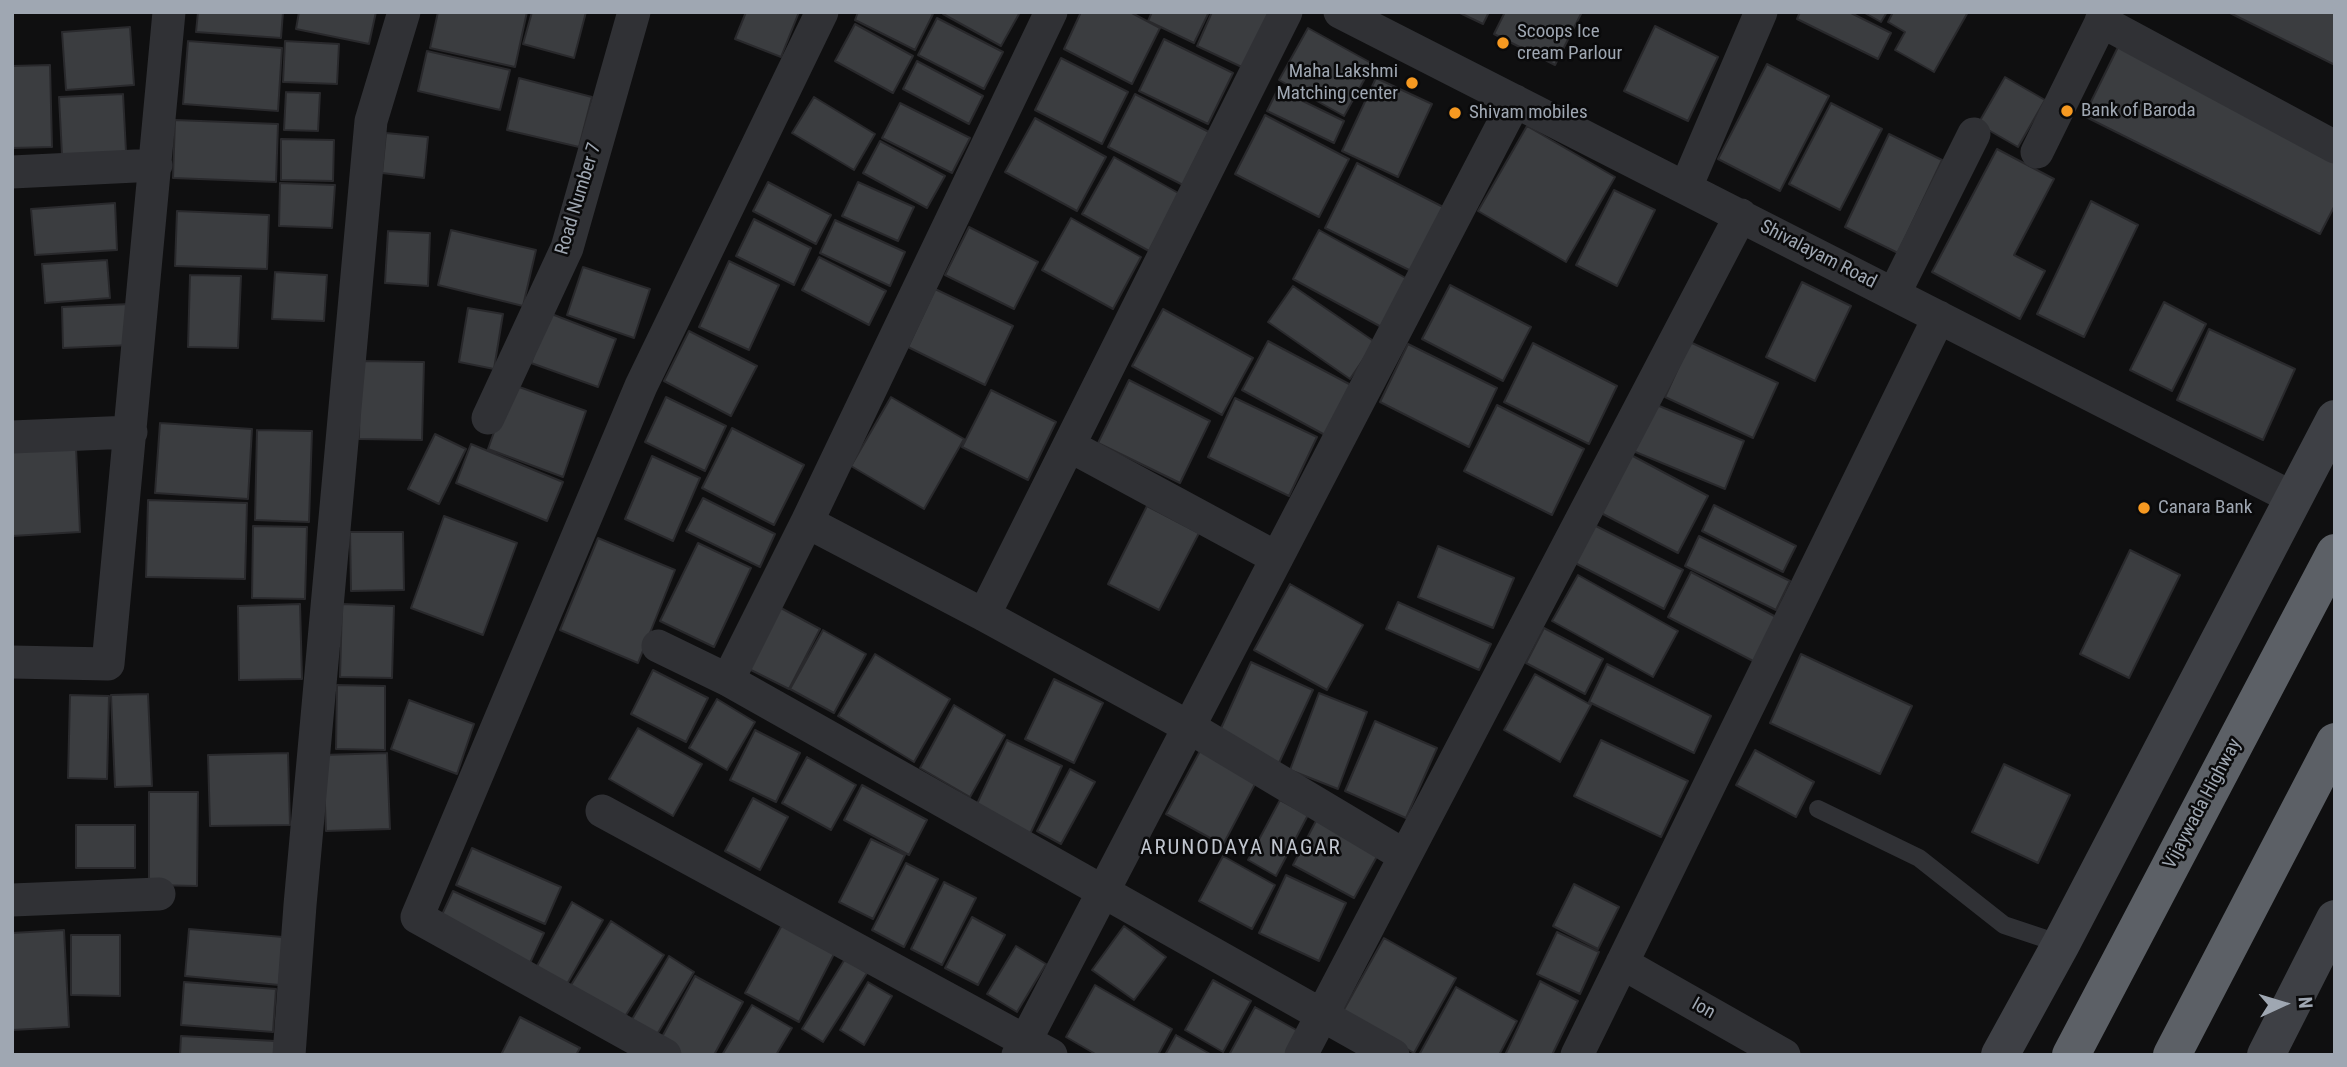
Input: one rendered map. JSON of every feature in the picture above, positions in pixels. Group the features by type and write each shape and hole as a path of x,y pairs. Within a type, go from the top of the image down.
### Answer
{"highway":[{"name":"Vijaywada Highway","path":"2071,1055 2335,553"},
{"path":"2172,1055 2335,742"}],"street":[{"path":"12,662 108,664 169,12"},
{"path":"289,1055 300,905 371,121 404,12"},
{"name":"Road Number 7","path":"488,418 567,248 634,12"},
{"path":"665,1055 417,917 641,386 822,12"},
{"path":"728,680 807,522 1051,12"},
{"path":"984,615 1286,12"},
{"name":"Shivalayam Road","path":"1340,12 2295,499"},
{"path":"1686,187 1761,12"},
{"path":"2037,152 2104,17 2335,147"},
{"path":"602,811 1032,1050 1104,891 1515,101"},
{"path":"1894,294 1974,134"},
{"path":"12,172 156,165"},
{"path":"1301,1055 1741,215"},
{"path":"1577,1055 1939,317"},
{"path":"2000,1055 2062,944 2335,419"},
{"path":"12,437 131,432"},
{"path":"1070,446 1277,558"},
{"path":"807,522 1189,727 1405,856"},
{"path":"658,646 728,680 1393,1055"},
{"path":"12,900 159,894"},
{"path":"2266,1055 2335,919"},
{"name":"Ion","path":"1622,963 1784,1055"}],"lane":[{"path":"1818,809 1919,858 2004,925 2062,944"}],"building":[{"path":"198,12 283,12 281,38 196,32"},
{"path":"299,12 376,12 369,44 296,29"},
{"path":"438,12 527,12 515,67 430,48"},
{"path":"532,12 586,12 574,58 523,44"},
{"path":"746,12 799,12 781,57 735,39"},
{"path":"858,12 933,14 915,50 855,20"},
{"path":"1081,12 1130,12 1160,28 1132,84 1064,49"},
{"path":"1152,12 1209,12 1194,43 1148,21"},
{"path":"1212,12 1272,12 1246,69 1197,46"},
{"path":"1458,12 1489,12 1483,24"},
{"path":"1505,12 1582,12 1555,65 1494,34"},
{"path":"1800,12 1849,12 1891,33 1878,59 1797,19"},
{"path":"1863,12 1887,12 1881,22"},
{"path":"1893,12 1968,12 1934,72 1895,50 1905,32 1888,22"},
{"path":"2228,12 2335,12 2335,65"},
{"path":"943,14 1019,14 1001,46"},
{"path":"937,18 1003,52 984,89 918,55"},
{"path":"855,24 913,56 893,93 835,61"},
{"path":"1655,26 1718,57 1688,121 1624,91"},
{"path":"130,27 134,85 66,90 62,32"},
{"path":"1308,28 1373,64 1344,116 1279,80"},
{"path":"1164,39 1233,73 1208,124 1139,91"},
{"path":"188,41 282,48 278,111 183,104"},
{"path":"285,41 339,44 337,84 283,82"},
{"path":"2119,45 2335,153 2335,205 2320,234 2084,116"},
{"path":"427,51 510,70 500,110 418,91"},
{"path":"1061,58 1128,92 1102,144 1035,110"},
{"path":"917,61 983,96 969,124 903,89"},
{"path":"1767,64 1829,96 1780,191 1718,159"},
{"path":"50,65 52,147 12,148 12,66"},
{"path":"2005,77 2045,100 2018,147 1978,124"},
{"path":"519,78 592,97 579,147 507,130"},
{"path":"1376,78 1432,104 1398,177 1342,151"},
{"path":"1278,89 1344,121 1334,143 1267,111"},
{"path":"286,92 320,93 318,131 284,130"},
{"path":"123,94 126,152 62,155 59,97"},
{"path":"1135,94 1209,132 1183,185 1108,147"},
{"path":"814,97 875,134 854,170 792,133"},
{"path":"900,103 970,138 952,173 882,138"},
{"path":"1831,103 1882,129 1840,210 1789,184"},
{"path":"1265,115 1349,159 1319,217 1235,174"},
{"path":"1035,118 1106,157 1077,211 1005,172"},
{"path":"175,120 278,124 276,182 173,178"},
{"path":"1527,126 1615,177 1566,262 1478,211"},
{"path":"386,133 428,137 424,178 382,173"},
{"path":"1889,134 1942,160 1898,253 1845,227"},
{"path":"281,139 334,140 333,181 281,180"},
{"path":"880,141 945,176 927,208 863,173"},
{"path":"1997,149 2054,179 2014,255 2045,271 2020,319 1932,272"},
{"path":"1114,157 1180,194 1149,251 1082,214"},
{"path":"1357,163 1445,208 1413,272 1325,228"},
{"path":"768,182 831,215 816,244 753,211"},
{"path":"858,182 914,207 898,241 842,216"},
{"path":"280,183 335,185 332,228 279,226"},
{"path":"1614,190 1655,210 1617,286 1576,265"},
{"path":"2091,201 2138,225 2084,337 2037,314"},
{"path":"115,203 117,250 35,255 31,209"},
{"path":"177,211 269,215 267,269 175,266"},
{"path":"1071,218 1141,257 1113,309 1042,270"},
{"path":"754,219 811,248 794,285 736,256"},
{"path":"835,220 905,252 890,286 820,253"},
{"path":"969,227 1038,262 1014,309 945,275"},
{"path":"451,230 536,250 523,306 438,285"},
{"path":"1319,230 1411,281 1385,329 1293,279"},
{"path":"388,231 430,233 428,286 385,283"},
{"path":"819,257 886,291 869,325 802,290"},
{"path":"107,260 110,298 45,303 42,264"},
{"path":"729,261 779,285 749,350 699,327"},
{"path":"583,267 650,289 634,338 567,315"},
{"path":"275,272 327,275 324,321 272,319"},
{"path":"190,275 241,276 238,348 188,347"},
{"path":"1802,282 1851,306 1815,381 1766,357"},
{"path":"1450,285 1531,327 1503,381 1422,339"},
{"path":"1293,286 1375,342 1350,379 1268,322"},
{"path":"935,289 1013,326 985,385 908,347"},
{"path":"2164,302 2206,324 2172,391 2130,370"},
{"path":"130,304 132,345 63,348 62,307"},
{"path":"468,308 503,314 494,369 459,362"},
{"path":"1163,309 1253,358 1222,415 1132,366"},
{"path":"549,313 616,339 598,387 531,363"},
{"path":"2209,329 2295,369 2263,440 2177,400"},
{"path":"689,331 757,366 731,416 664,381"},
{"path":"1268,341 1351,385 1325,435 1242,390"},
{"path":"1690,342 1778,383 1753,438 1665,397"},
{"path":"1533,343 1617,386 1589,444 1504,402"},
{"path":"1408,344 1497,388 1469,447 1380,402"},
{"path":"360,361 424,362 422,440 359,439"},
{"path":"1129,380 1210,421 1180,483 1098,443"},
{"path":"511,384 586,411 563,477 488,449"},
{"path":"991,390 1056,422 1028,480 962,447"},
{"path":"666,397 726,426 705,471 645,442"},
{"path":"891,397 964,439 924,509 851,466"},
{"path":"1235,398 1317,437 1289,496 1208,457"},
{"path":"1652,403 1744,441 1725,489 1633,451"},
{"path":"1497,405 1584,449 1552,515 1464,471"},
{"path":"160,423 252,429 248,499 155,493"},
{"path":"732,428 804,465 774,525 702,488"},
{"path":"257,430 312,431 309,522 255,520"},
{"path":"435,434 466,449 439,504 408,489"},
{"path":"471,444 563,482 547,521 456,483"},
{"path":"76,448 80,532 12,536 12,452"},
{"path":"1631,455 1708,496 1678,553 1601,513"},
{"path":"652,456 700,478 673,541 625,519"},
{"path":"703,498 775,534 760,567 686,531"},
{"path":"148,500 247,503 245,579 146,577"},
{"path":"1714,505 1796,546 1783,572 1702,531"},
{"path":"1147,506 1199,533 1159,610 1108,584"},
{"path":"444,516 517,543 483,635 411,608"},
{"path":"1594,525 1683,570 1664,609 1575,563"},
{"path":"253,526 307,527 305,599 252,598"},
{"path":"350,532 403,532 404,590 351,591"},
{"path":"1699,536 1790,581 1776,610 1685,566"},
{"path":"598,538 675,570 638,663 560,630"},
{"path":"698,543 751,568 714,647 660,621"},
{"path":"1438,546 1514,578 1493,628 1418,597"},
{"path":"2130,550 2180,575 2129,678 2080,654"},
{"path":"1691,572 1778,618 1755,662 1668,617"},
{"path":"1578,575 1678,631 1653,677 1552,621"},
{"path":"1290,584 1363,625 1327,690 1254,650"},
{"path":"1398,602 1491,644 1479,670 1386,629"},
{"path":"300,604 302,679 239,680 238,606"},
{"path":"342,604 394,606 392,678 340,677"},
{"path":"779,607 820,629 789,689 747,668"},
{"path":"1544,628 1603,659 1585,694 1526,663"},
{"path":"823,630 866,654 834,713 790,689"},
{"path":"875,654 950,699 914,762 838,716"},
{"path":"1801,654 1912,706 1880,774 1770,723"},
{"path":"1251,662 1313,690 1279,763 1218,735"},
{"path":"1607,664 1711,716 1694,753 1589,702"},
{"path":"653,670 708,698 686,742 631,714"},
{"path":"1535,674 1591,705 1560,762 1504,730"},
{"path":"1054,679 1103,703 1074,763 1025,739"},
{"path":"337,685 385,686 385,750 336,749"},
{"path":"1319,693 1367,712 1338,789 1290,770"},
{"path":"148,694 152,786 115,787 111,695"},
{"path":"70,695 109,696 107,779 68,778"},
{"path":"717,699 755,722 727,770 689,748"},
{"path":"409,700 474,724 457,774 391,749"},
{"path":"954,705 1005,735 970,797 920,768"},
{"path":"1375,721 1437,748 1406,818 1345,791"},
{"path":"638,728 702,764 673,816 609,779"},
{"path":"755,730 800,753 776,802 730,780"},
{"path":"1007,740 1062,766 1030,834 975,808"},
{"path":"1601,740 1688,781 1661,837 1574,796"},
{"path":"1755,750 1814,782 1796,817 1736,785"},
{"path":"1200,751 1256,782 1223,845 1166,814"},
{"path":"288,753 290,825 210,826 208,755"},
{"path":"387,753 390,829 326,831 323,755"},
{"path":"807,757 856,785 831,830 782,803"},
{"path":"2004,764 2070,795 2038,863 1972,832"},
{"path":"1070,769 1095,782 1061,844 1037,831"},
{"path":"862,785 927,820 909,855 844,820"},
{"path":"149,792 198,792 197,886 149,885"},
{"path":"753,798 788,817 760,870 725,851"},
{"path":"1280,800 1308,815 1276,876 1248,860"},
{"path":"1318,817 1380,851 1354,898 1293,865"},
{"path":"76,825 135,825 135,868 76,868"},
{"path":"871,839 905,855 873,919 839,902"},
{"path":"472,848 561,887 545,924 456,885"},
{"path":"1223,856 1275,885 1252,929 1199,901"},
{"path":"906,863 938,879 904,947 872,930"},
{"path":"1286,875 1346,903 1319,961 1259,933"},
{"path":"944,882 976,898 942,965 911,949"},
{"path":"1574,884 1619,907 1598,949 1553,926"},
{"path":"453,891 544,933 530,963 439,921"},
{"path":"572,902 603,920 566,986 536,968"},
{"path":"972,917 1005,935 978,985 945,968"},
{"path":"611,921 664,955 619,1026 566,993"},
{"path":"782,925 834,954 799,1022 745,993"},
{"path":"1124,926 1166,957 1134,1000 1092,970"},
{"path":"189,929 283,937 279,985 185,976"},
{"path":"64,930 69,1027 12,1030 12,933"},
{"path":"1557,932 1599,952 1580,994 1537,974"},
{"path":"71,935 120,935 120,996 71,995"},
{"path":"1384,938 1456,978 1414,1053 1342,1013"},
{"path":"1016,946 1046,964 1017,1012 987,994"},
{"path":"669,956 694,972 652,1043 627,1028"},
{"path":"845,959 867,973 823,1042 802,1029"},
{"path":"695,976 743,1002 714,1055 668,1055 656,1048"},
{"path":"1213,980 1251,1001 1223,1052 1185,1030"},
{"path":"1540,981 1578,1001 1552,1055 1505,1055"},
{"path":"184,982 276,989 273,1032 181,1025"},
{"path":"868,982 892,996 864,1045 840,1030"},
{"path":"1095,985 1172,1029 1158,1055 1097,1055 1066,1037"},
{"path":"1456,987 1517,1021 1499,1055 1419,1055"},
{"path":"752,1005 792,1028 776,1055 722,1055"},
{"path":"1255,1007 1300,1032 1288,1055 1229,1055"},
{"path":"520,1017 580,1048 576,1055 501,1055"},
{"path":"1176,1035 1212,1055 1165,1055"},
{"path":"181,1036 275,1041 274,1055 180,1055"}],"place":[{"name":"Scoops Ice cream Parlour","path":"1503,43"},
{"name":"Maha Lakshmi Matching center","path":"1412,83"},
{"name":"Bank of Baroda","path":"2067,111"},
{"name":"Shivam mobiles","path":"1455,113"},
{"name":"Canara Bank","path":"2144,508"}],"district":[{"name":"ARUNODAYA NAGAR","path":"1241,849"}]}
